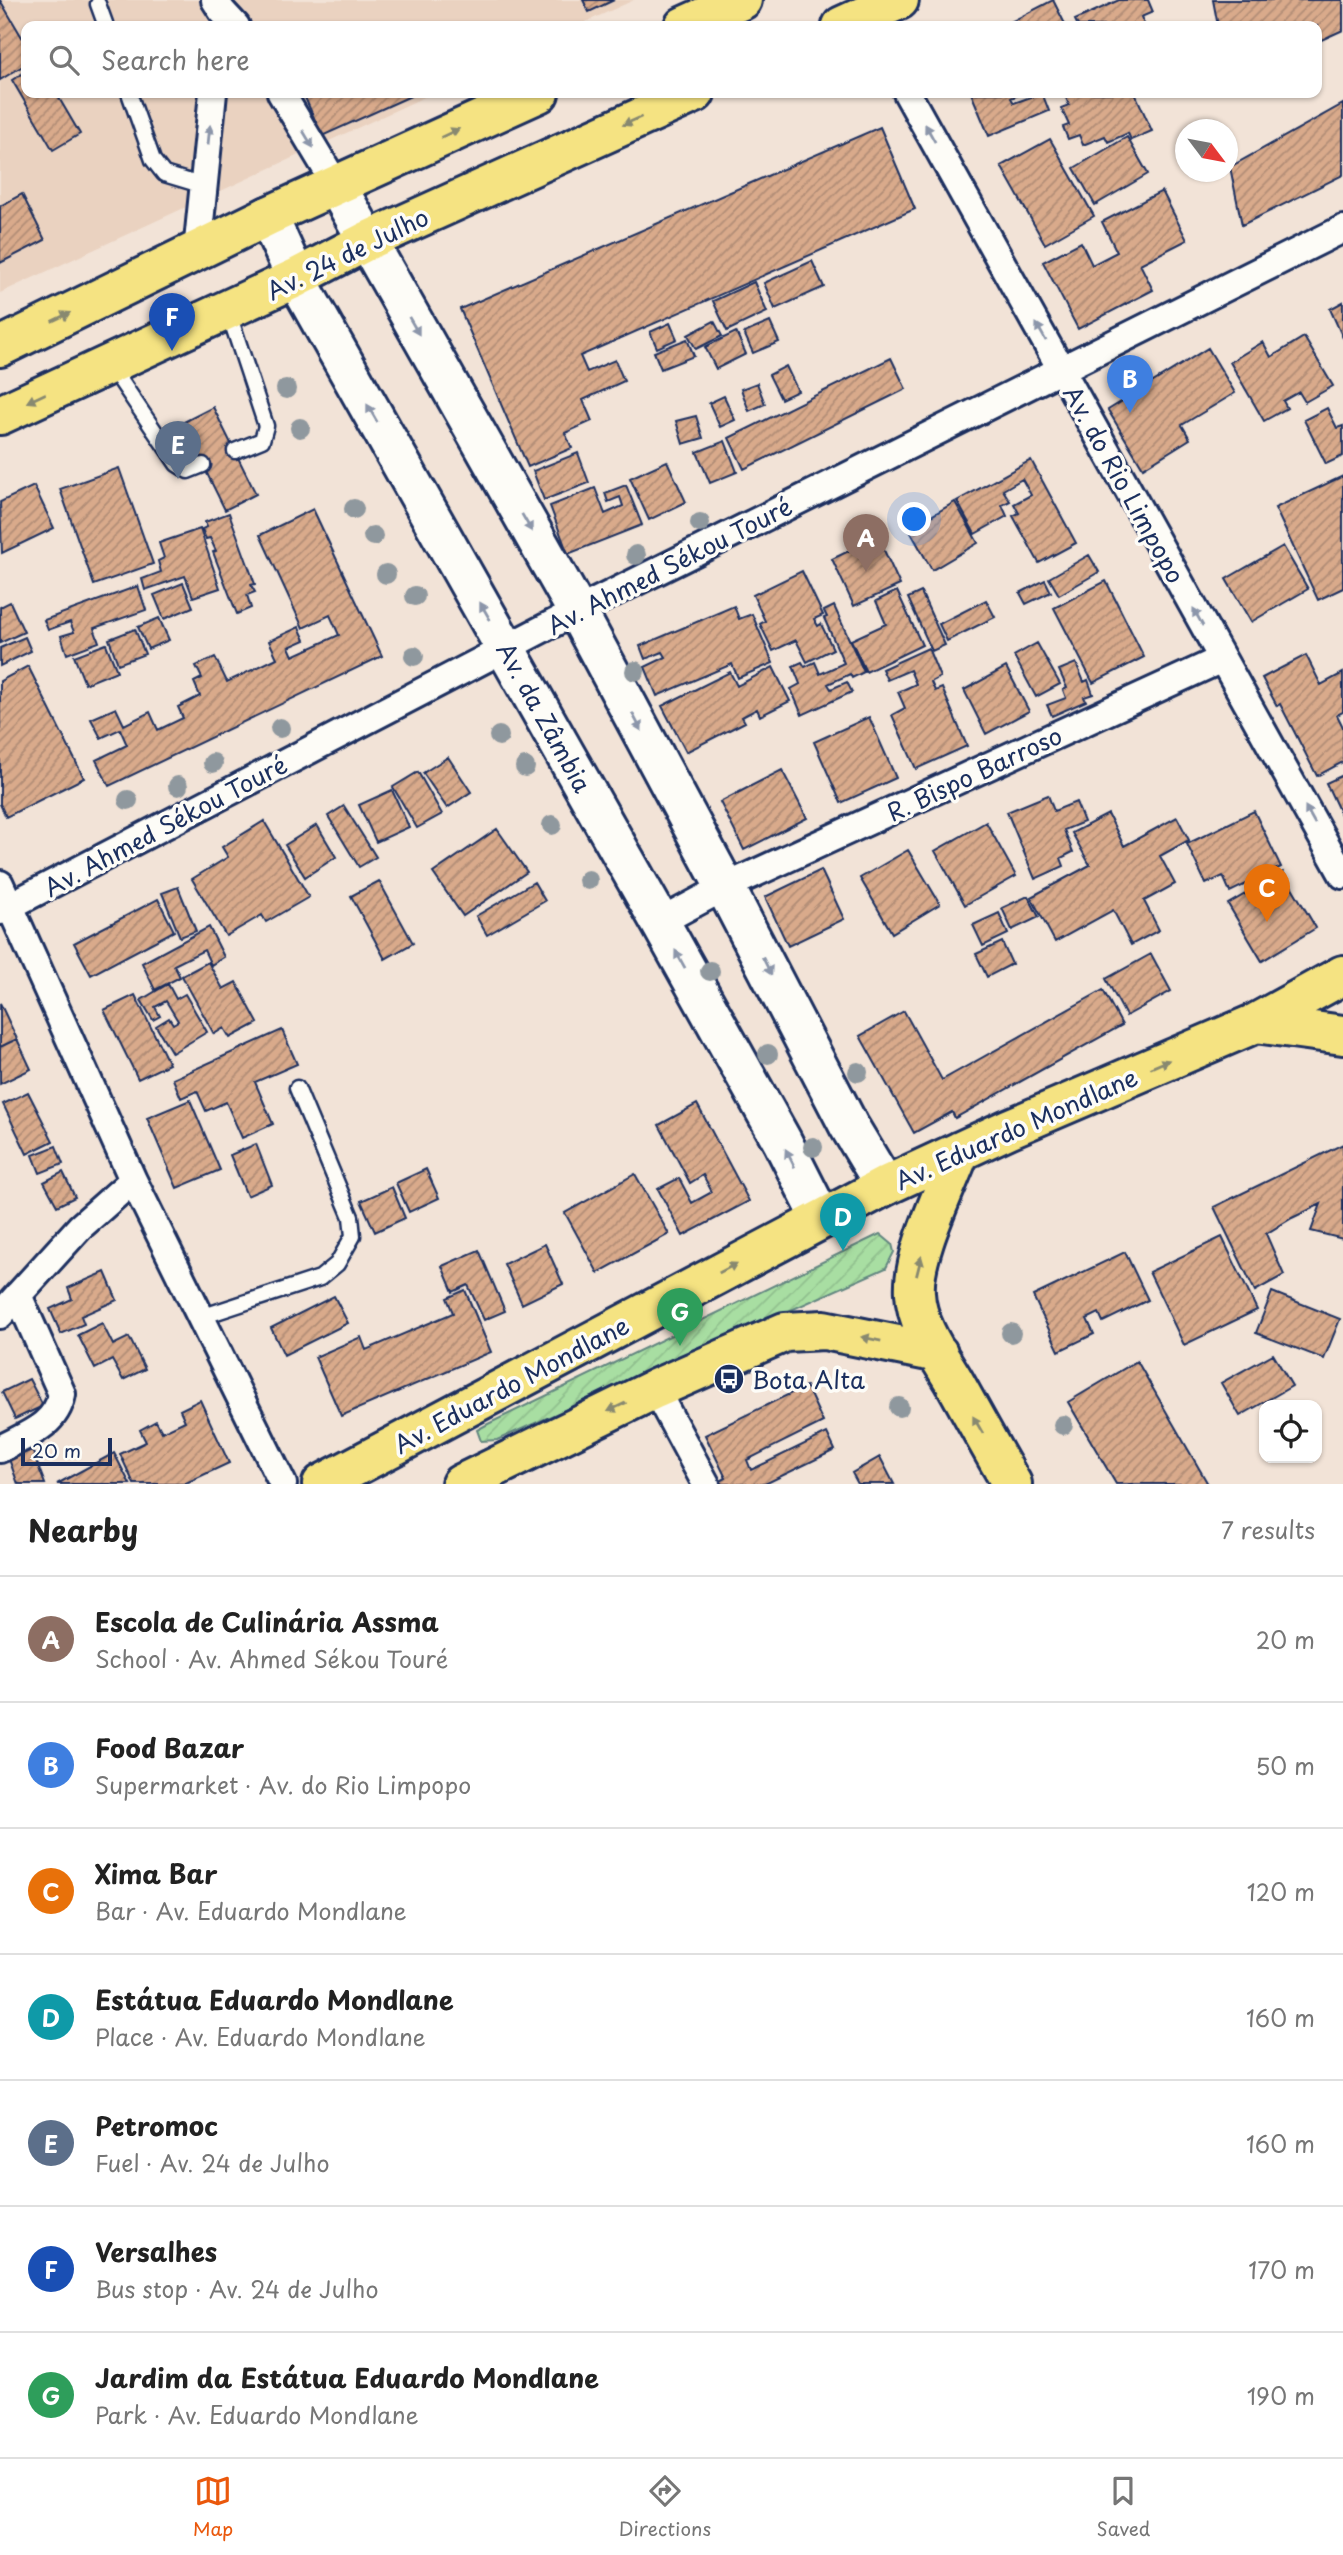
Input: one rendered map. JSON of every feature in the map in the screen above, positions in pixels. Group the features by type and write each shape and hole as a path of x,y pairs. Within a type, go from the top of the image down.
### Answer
{"main road":[{"path":"695,21 742,0"},
{"path":"858,17 899,0"},
{"path":"0,347 268,216 528,98"},
{"name":"Av. 24 de Julho","path":"0,415 296,278 374,254 685,98"},
{"name":"Av. Eduardo Mondlane","path":"321,1484 885,1186 1256,1023 1343,975"},
{"path":"1256,1023 1343,1035"},
{"path":"960,1151 927,1235 916,1273 915,1294 920,1317 938,1353 1012,1484"},
{"path":"461,1484 513,1472 655,1389 785,1332 824,1329 938,1353"}],"street":[{"path":"197,252 213,98"},
{"path":"284,98 578,611 849,1126 885,1186"},
{"name":"Av. do Rio Limpopo","path":"910,98 1343,875"},
{"name":"Av. da Zâmbia","path":"268,216 296,278 660,922 782,1141 821,1219"},
{"name":"Av. Ahmed Sékou Touré","path":"3,901 1061,368 1343,229"},
{"name":"R. Bispo Barroso","path":"660,922 725,887 1222,659"},
{"path":"3,901 133,1180 283,1484"},
{"path":"0,1315 80,1227 133,1180"},
{"path":"0,1449 49,1423 60,1406 62,1394 18,1295"},
{"path":"655,1389 706,1484"}],"lane":[{"path":"98,4 104,21"},
{"path":"132,98 153,160 164,174 204,186"},
{"path":"228,310 266,426 262,440 235,450"},
{"path":"110,364 177,464 188,471 203,465"},
{"path":"201,1317 320,1278 337,1264 353,1236 351,1217 297,1088"}],"shaded area":[{"path":"0,0 634,0 588,21 21,21 21,98 422,98 0,293"}],"green space":[{"path":"880,1234 892,1244 894,1252 886,1268 497,1440 481,1441 477,1430 488,1424"}],"building":[{"path":"0,0 21,36 21,67 0,80"},
{"path":"583,0 614,0 589,12"},
{"path":"1053,0 1064,21 1013,21"},
{"path":"1119,0 1148,0 1153,12 1141,17 1143,21 1075,20"},
{"path":"1213,0 1343,0 1343,30 1322,40 1322,21 1217,21"},
{"path":"21,74 21,95 12,80"},
{"path":"23,98 59,98 80,134 53,150"},
{"path":"305,98 406,98 322,136"},
{"path":"973,98 1011,98 1014,103 1028,98 1044,98 1049,111 989,136"},
{"path":"1066,98 1137,98 1152,131 1131,140 1128,133 1108,142 1105,136 1083,145 1079,135 1068,139 1063,127 1069,125 1061,108 1069,105"},
{"path":"1343,104 1343,175 1242,225 1233,182 1238,182 1238,163"},
{"path":"880,127 915,209 580,356 587,372 615,360 624,381 583,400 592,421 565,433 572,448 528,467 460,309"},
{"path":"1127,137 1148,174 1095,205 1074,168"},
{"path":"1050,139 1094,216 1045,244 1001,166"},
{"path":"1162,191 1187,240 1140,264 1153,290 1078,329 1043,262 1081,242 1092,265 1117,252 1102,222"},
{"path":"22,194 45,240 0,263 0,206"},
{"path":"812,261 824,287 775,309 764,283"},
{"path":"754,282 767,312 727,331 713,301"},
{"path":"1343,302 1343,338 1330,309"},
{"path":"714,321 722,336 696,349 688,335"},
{"path":"770,322 779,342 753,353 744,333"},
{"path":"670,323 677,339 657,348 650,332"},
{"path":"736,332 746,354 716,369 705,347"},
{"path":"1304,337 1333,386 1305,402 1299,392 1283,401 1287,408 1264,421 1230,362 1263,342 1271,357"},
{"path":"687,339 694,356 661,369 654,352"},
{"path":"1208,348 1235,393 1182,425 1190,439 1143,468 1108,410"},
{"path":"891,358 906,389 744,469 729,438"},
{"path":"786,366 798,391 781,399 769,375"},
{"path":"757,383 765,404 749,411 741,389"},
{"path":"724,396 735,420 720,427 709,403"},
{"path":"213,407 256,494 225,510 182,423"},
{"path":"1327,408 1337,428 1343,426 1343,456 1326,464 1304,420"},
{"path":"696,416 703,438 683,444 676,421"},
{"path":"725,441 737,472 710,483 697,452"},
{"path":"578,453 589,483 544,500 533,471"},
{"path":"1031,460 1076,543 1039,563 1013,516 1019,513 1014,504 1031,495 1022,479 1003,490 1010,501 1002,505 1007,516 975,534 957,501"},
{"path":"667,461 686,502 649,520 630,478"},
{"path":"119,468 153,564 94,585 60,489"},
{"path":"1343,476 1343,588 1318,600 1275,508"},
{"path":"626,485 642,525 568,554 550,506 595,488 605,514 623,506 620,497 608,502 605,493"},
{"path":"34,486 54,528 2,553 0,502"},
{"path":"955,502 978,543 932,570 909,529"},
{"path":"313,509 382,656 109,786 96,760 127,745 120,729 101,738 91,719 116,708 124,725 150,712 158,730 183,718 178,707 200,696 194,682 202,678 196,666 215,657 227,682 277,658 269,641 299,627 305,640 289,647 293,656 339,635 330,615 303,628 260,535"},
{"path":"229,513 255,584 251,585 255,592 247,595 251,608 237,614 213,552 216,551 202,529 207,527 205,522"},
{"path":"200,529 220,588 193,597 185,576 145,590 142,579 161,572 158,561 164,558 159,543"},
{"path":"878,537 900,585 854,606 832,559"},
{"path":"1283,546 1308,589 1251,622 1226,579"},
{"path":"1089,555 1099,572 1059,595 1049,578"},
{"path":"802,571 823,615 814,619 818,626 821,624 833,649 807,662 796,640 773,651 760,624 765,621 753,595"},
{"path":"1045,580 1051,592 1026,604 1020,593"},
{"path":"1106,581 1144,657 1093,683 1054,608"},
{"path":"183,583 193,607 164,619 154,595"},
{"path":"138,586 146,610 94,628 99,642 67,654 61,636 74,632 70,622 48,630 44,620"},
{"path":"897,591 922,645 866,672 851,640 886,624 876,601"},
{"path":"921,592 945,645 932,651 908,598"},
{"path":"986,600 995,617 947,641 939,624"},
{"path":"10,602 24,632 0,643 0,607"},
{"path":"734,606 739,619 752,614 773,663 738,678 732,664 657,696 645,667 666,657 663,652 645,659 640,646"},
{"path":"834,606 864,672 852,678 850,674 828,684 831,689 847,682 852,692 802,715 791,689 800,684 793,666 802,662 805,667 815,662 820,674 844,663 824,618 827,617 824,611"},
{"path":"159,618 169,640 148,649 138,627"},
{"path":"135,629 145,654 118,664 109,639"},
{"path":"25,637 31,651 0,666 0,648"},
{"path":"1037,643 1060,684 1036,697 1014,656"},
{"path":"106,644 117,671 85,684 74,656"},
{"path":"928,648 940,677 931,682 935,691 942,688 967,746 916,769 892,715 905,708 898,692 916,684 910,670 887,680 882,669"},
{"path":"1306,655 1321,685 1343,673 1343,712 1337,715 1343,727 1343,762 1317,776 1280,704 1277,706 1262,678"},
{"path":"1076,663 1084,682 1088,680 1093,694 1084,697 1086,701 1052,716 1047,705 1066,698 1063,690 1067,688 1059,670"},
{"path":"28,666 84,778 6,817 0,804 0,681"},
{"path":"773,667 790,701 760,716 757,709 742,717 745,722 686,752 662,706 730,672 737,686"},
{"path":"1006,667 1029,711 986,734 964,690"},
{"path":"869,717 896,778 841,803 814,742"},
{"path":"448,757 471,792 447,808 423,773"},
{"path":"782,770 807,818 744,850 720,802"},
{"path":"418,772 442,814 417,828 393,787"},
{"path":"1343,775 1343,819 1326,783"},
{"path":"392,790 409,827 376,842 359,805"},
{"path":"1048,795 1054,811 1076,802 1084,822 1064,830 1073,852 1061,858 1064,866 1035,879 1007,812"},
{"path":"344,806 376,857 359,867 328,816"},
{"path":"1254,811 1281,867 1230,892 1223,876 1206,884 1187,844"},
{"path":"1108,814 1124,846 1177,817 1189,840 1160,856 1175,884 1144,901 1159,930 1131,945 1113,910 1055,942 1031,897 1090,865 1072,833"},
{"path":"264,821 309,897 266,922 262,915 226,936 192,879 228,857 222,847"},
{"path":"986,822 1016,876 965,905 935,851"},
{"path":"317,825 336,857 305,877 285,845"},
{"path":"497,829 527,872 463,916 433,873"},
{"path":"908,850 940,904 892,933 860,878"},
{"path":"821,870 844,919 788,946 765,897"},
{"path":"1283,872 1316,928 1262,961 1228,904"},
{"path":"379,881 413,943 385,959 351,896"},
{"path":"534,882 545,901 487,935 476,916"},
{"path":"178,887 196,931 180,937 162,893"},
{"path":"1028,896 1039,917 1012,930 1002,908"},
{"path":"158,899 174,931 91,975 74,943"},
{"path":"999,913 1008,934 983,946 973,925"},
{"path":"209,927 224,957 211,965 204,950 174,965 180,977 155,990 142,963"},
{"path":"1002,942 1012,964 987,977 976,954"},
{"path":"1151,954 1171,991 1126,1016 1106,979"},
{"path":"208,962 223,989 236,982 258,1023 230,1038 224,1028 214,1034 182,976"},
{"path":"168,984 176,999 185,994 207,1032 172,1053 156,1026 169,1018 173,1024 178,1021 166,1001 155,1007 160,1016 153,1020 141,1000"},
{"path":"1103,990 1122,1025 955,1118 952,1112 914,1133 860,1036 904,1011 942,1080"},
{"path":"135,995 169,1064 138,1079 104,1010"},
{"path":"0,1003 17,1039 0,1047"},
{"path":"282,1030 297,1064 255,1082 273,1124 242,1138 226,1102 206,1111 197,1091 181,1098 173,1079"},
{"path":"17,1039 31,1069 0,1084 0,1047"},
{"path":"28,1092 53,1141 27,1154 3,1104"},
{"path":"190,1100 220,1170 177,1188 147,1118"},
{"path":"697,1104 749,1201 683,1236 658,1189 679,1178 692,1203 712,1192 703,1175 690,1183 659,1125"},
{"path":"256,1144 272,1185 247,1196 230,1155"},
{"path":"1343,1144 1343,1239 1311,1231 1321,1204 1292,1218 1266,1234 1284,1275 1255,1291 1214,1207"},
{"path":"56,1146 63,1164 40,1173 33,1155"},
{"path":"426,1169 439,1198 409,1212 396,1183"},
{"path":"63,1172 75,1197 57,1206 44,1182"},
{"path":"635,1174 669,1234 598,1273 565,1213"},
{"path":"392,1187 405,1218 375,1232 361,1201"},
{"path":"1222,1237 1257,1310 1184,1345 1149,1272"},
{"path":"545,1244 563,1284 522,1304 504,1264"},
{"path":"479,1250 505,1311 484,1320 468,1285 453,1292 442,1266"},
{"path":"1125,1252 1148,1300 1103,1322 1099,1313 1087,1319 1094,1334 1059,1351 1033,1296"},
{"path":"105,1272 117,1300 81,1316 84,1324 61,1334 50,1309 72,1299 68,1288"},
{"path":"465,1290 491,1352 341,1416 315,1357 361,1337 366,1350 453,1313 447,1298"},
{"path":"1272,1292 1340,1319 1324,1359 1256,1333"},
{"path":"334,1296 348,1323 284,1355 271,1328"},
{"path":"102,1323 113,1345 129,1337 145,1369 123,1380 112,1360 95,1369 78,1335"},
{"path":"1273,1354 1292,1386 1268,1400 1259,1400 1259,1405 1240,1416 1221,1383"},
{"path":"1137,1361 1208,1484 1116,1484 1068,1402"},
{"path":"29,1379 43,1406 15,1419 2,1392"},
{"path":"806,1386 823,1422 747,1460 751,1470 827,1433 835,1450 765,1484 715,1484 726,1478 705,1435"},
{"path":"200,1400 229,1463 184,1484 134,1484 120,1454 146,1442 140,1430 156,1421 162,1432 185,1421 180,1410"},
{"path":"32,1450 45,1484 18,1484 9,1459"},
{"path":"114,1453 130,1484 57,1484"},
{"path":"880,1457 894,1484 858,1484 852,1473"}],"place":[{"name":"Versalhes","path":"172,351"},
{"name":"Food Bazar","path":"1130,413"},
{"name":"Petromoc","path":"178,479"},
{"name":"Escola de Culinária Assma","path":"866,572"},
{"name":"Xima Bar","path":"1267,922"},
{"name":"Estátua Eduardo Mondlane","path":"843,1251"},
{"name":"Jardim da Estátua Eduardo Mondlane","path":"680,1346"},
{"name":"Bota Alta","path":"729,1379"}]}
